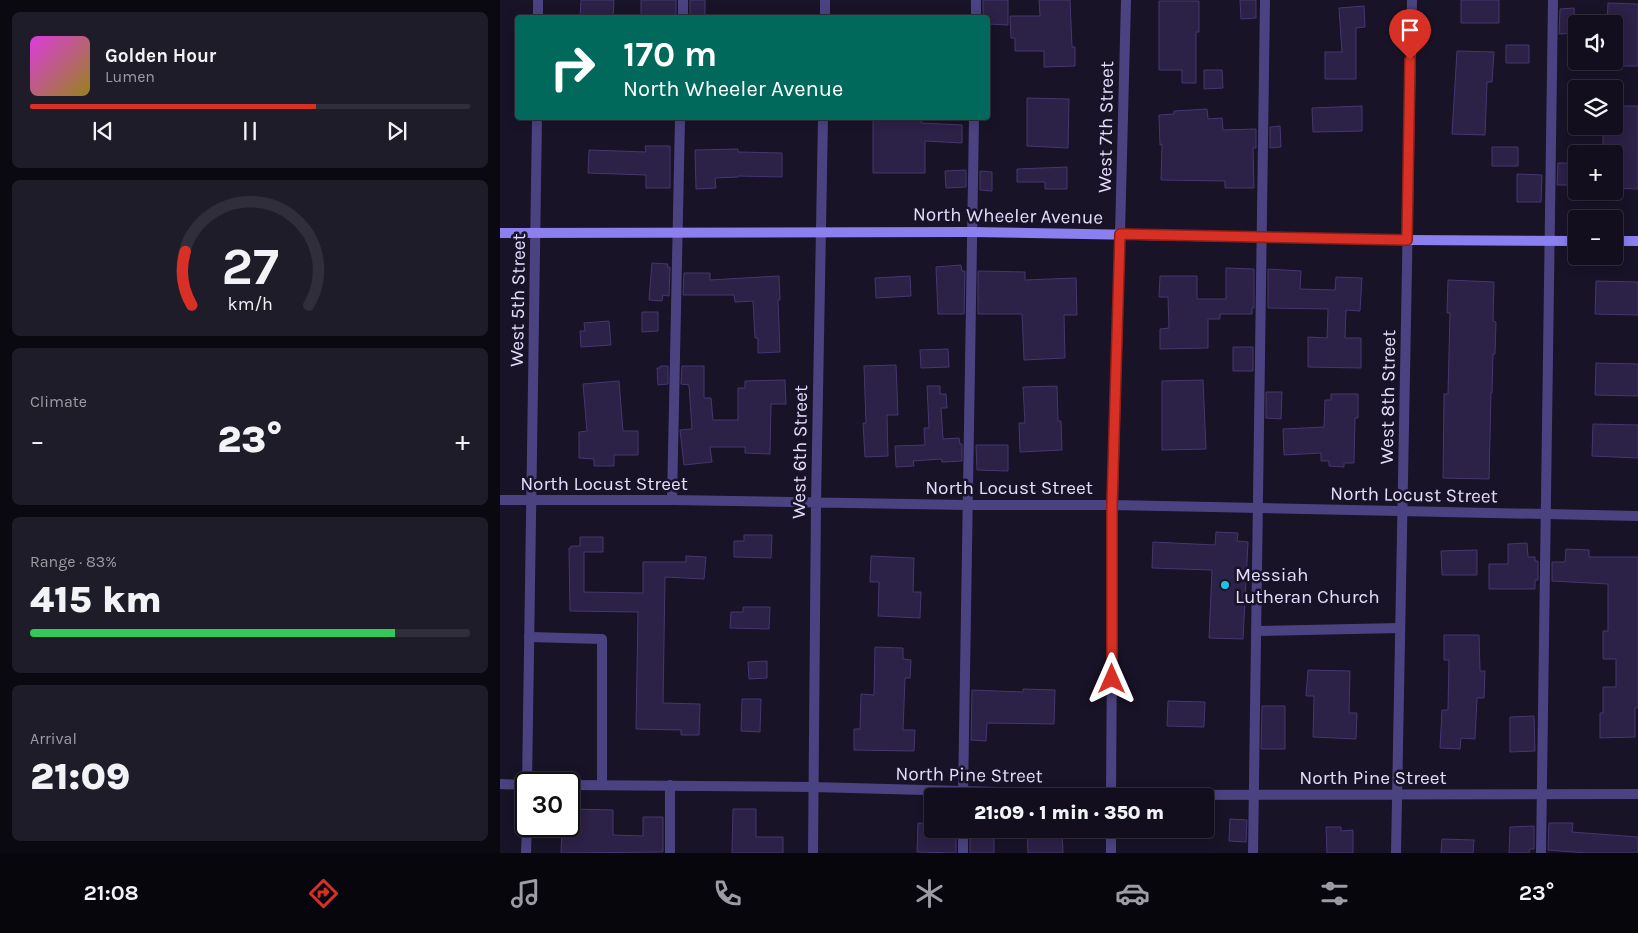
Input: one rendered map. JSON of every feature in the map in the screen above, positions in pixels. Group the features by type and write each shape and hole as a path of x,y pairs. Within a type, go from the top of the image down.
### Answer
{"street":[{"path":"538,0 538,15"},
{"path":"682,15 683,0"},
{"path":"825,0 825,15"},
{"path":"976,0 976,15"},
{"name":"West 7th Street","path":"1111,788 1112,505 1126,0"},
{"path":"1253,853 1265,0"},
{"name":"West 8th Street","path":"1396,853 1412,0"},
{"path":"1541,853 1553,0"},
{"name":"West 5th Street","path":"527,772 537,120"},
{"path":"672,500 680,120"},
{"name":"West 6th Street","path":"813,853 816,503 823,120"},
{"path":"963,788 974,120"},
{"name":"North Wheeler Avenue","path":"500,233 972,232 1568,241"},
{"path":"1623,241 1638,241"},
{"name":"North Locust Street","path":"500,500 1112,505 1638,516"},
{"path":"1256,631 1400,628"},
{"path":"530,637 602,639 602,785"},
{"path":"500,784 515,784"},
{"name":"North Pine Street","path":"580,785 813,787 924,792"},
{"path":"670,785 670,853"},
{"name":"North Pine Street","path":"1214,795 1638,794"},
{"path":"526,853 527,837"},
{"path":"963,838 963,853"},
{"path":"1111,838 1111,853"}],"building":[{"path":"581,0 614,0 613,15 580,15"},
{"path":"641,0 676,0 676,15 641,15"},
{"path":"690,0 705,0 705,15 690,15"},
{"path":"983,0 1008,0 1008,25 990,24 990,15 983,15"},
{"path":"1039,0 1070,0 1072,47 1075,47 1075,66 1044,67 1044,51 1015,51 1015,38 1011,38 1010,16 1040,16"},
{"path":"1240,0 1256,0 1256,18 1241,19"},
{"path":"1461,0 1499,0 1499,23 1461,23"},
{"path":"1159,1 1199,1 1199,32 1196,32 1196,83 1182,83 1182,70 1159,70"},
{"path":"1608,3 1638,4 1638,66 1623,66 1623,15 1607,15"},
{"path":"1364,6 1365,27 1356,28 1356,79 1325,79 1325,52 1342,52 1339,8"},
{"path":"1574,8 1574,15 1568,15 1568,33 1559,34 1560,9"},
{"path":"1506,45 1529,45 1529,63 1506,63"},
{"path":"1457,51 1494,52 1492,82 1487,82 1485,135 1452,134"},
{"path":"1204,70 1222,70 1223,88 1204,89"},
{"path":"1027,98 1069,99 1068,148 1027,146"},
{"path":"1362,106 1362,131 1313,132 1312,108"},
{"path":"1623,106 1638,106 1638,189 1623,188 1623,145 1603,145 1603,135 1623,135"},
{"path":"1207,109 1208,119 1222,118 1223,130 1256,129 1256,148 1253,148 1254,188 1225,188 1225,181 1161,180 1162,144 1160,145 1159,115 1174,114 1174,111"},
{"path":"873,120 921,120 921,123 962,125 962,143 925,141 925,173 873,173"},
{"path":"1280,126 1281,147 1270,148 1270,127"},
{"path":"645,146 670,146 670,188 646,188 646,175 588,173 589,150 646,152"},
{"path":"1492,147 1518,147 1518,166 1492,166"},
{"path":"738,149 738,152 782,153 782,177 738,176 715,178 716,188 696,189 695,150"},
{"path":"1558,163 1568,163 1568,185 1557,185"},
{"path":"1067,167 1067,189 1045,189 1045,182 1017,182 1017,169"},
{"path":"966,170 966,187 946,188 945,171"},
{"path":"980,171 992,172 992,191 980,190"},
{"path":"1517,174 1542,175 1541,202 1517,202"},
{"path":"652,263 668,264 667,267 670,267 669,296 663,295 662,301 649,300"},
{"path":"961,265 962,271 965,271 964,314 938,314 936,267"},
{"path":"1226,268 1254,269 1254,308 1252,308 1252,314 1220,314 1220,319 1208,319 1208,348 1160,349 1160,329 1169,328 1168,297 1159,297 1160,276 1197,276 1197,299 1226,299"},
{"path":"1268,269 1301,271 1300,289 1335,290 1336,277 1362,278 1360,311 1346,310 1345,338 1361,338 1361,368 1308,367 1308,337 1327,338 1328,309 1268,308"},
{"path":"978,271 1025,272 1025,280 1076,278 1077,315 1064,315 1065,358 1024,360 1022,314 978,314"},
{"path":"684,273 710,273 710,280 779,276 780,352 758,353 758,338 755,338 753,301 735,302 734,295 683,295"},
{"path":"910,276 911,296 876,298 875,278"},
{"path":"1448,280 1494,282 1493,321 1496,322 1491,393 1489,479 1443,478 1444,394 1448,394 1450,313 1447,313"},
{"path":"1596,281 1638,282 1638,315 1595,314"},
{"path":"642,312 658,312 658,331 642,332"},
{"path":"609,321 611,345 581,347 580,331 585,331 584,323"},
{"path":"1233,347 1253,347 1253,371 1233,371"},
{"path":"948,349 949,367 921,368 920,350"},
{"path":"1596,363 1638,364 1638,396 1595,395"},
{"path":"896,365 898,415 887,415 888,456 865,457 863,423 866,423 864,366"},
{"path":"660,366 668,366 668,384 658,385 657,368 660,368"},
{"path":"682,366 704,366 704,398 711,398 713,420 738,420 738,388 745,388 745,381 785,380 786,404 771,404 770,454 745,453 745,447 710,447 712,462 684,465 680,430 692,429 689,385 681,384"},
{"path":"1203,380 1206,449 1162,450 1162,381"},
{"path":"619,381 623,431 638,431 638,455 614,455 614,466 594,466 594,459 579,458 579,432 587,431 583,384"},
{"path":"927,386 940,386 940,394 946,394 947,408 941,408 943,439 959,438 960,444 962,444 962,461 942,462 941,459 913,461 914,466 896,467 895,446 925,445 924,428 929,428"},
{"path":"1057,386 1058,421 1061,421 1062,450 1020,452 1019,423 1025,423 1023,387"},
{"path":"1266,392 1282,392 1281,419 1266,418"},
{"path":"1331,394 1358,394 1358,418 1355,418 1354,463 1344,463 1344,467 1329,466 1329,461 1321,461 1321,453 1284,455 1283,429 1324,427 1325,400 1331,400"},
{"path":"1593,424 1638,425 1638,458 1592,456"},
{"path":"976,445 1008,445 1008,471 977,470"},
{"path":"1216,532 1238,533 1237,541 1248,542 1243,639 1209,638 1212,570 1152,568 1153,542 1215,545"},
{"path":"744,535 772,535 771,558 734,557 734,541 744,541"},
{"path":"580,537 603,537 603,552 584,552 584,592 643,593 643,562 686,562 686,556 706,557 704,579 665,577 663,703 700,704 699,735 681,735 681,730 636,729 638,612 570,611 569,548 571,546 580,546"},
{"path":"1527,543 1528,557 1535,557 1535,561 1538,561 1538,580 1535,580 1535,589 1489,589 1489,564 1508,564 1508,544"},
{"path":"1566,549 1589,550 1589,557 1638,557 1638,708 1635,708 1635,737 1600,738 1600,713 1603,713 1603,687 1616,687 1616,659 1603,659 1603,631 1608,631 1608,584 1552,581 1552,562 1565,562"},
{"path":"1477,550 1477,575 1442,575 1441,551"},
{"path":"871,556 914,558 913,592 921,592 920,618 878,616 879,582 870,582"},
{"path":"743,607 770,607 769,629 730,628 731,612 743,612"},
{"path":"1444,635 1479,635 1480,671 1485,671 1484,698 1477,698 1475,739 1461,738 1460,749 1440,748 1442,710 1448,710 1449,660 1444,660"},
{"path":"875,647 903,648 903,659 911,660 910,678 905,678 903,730 915,730 914,751 854,750 854,729 860,729 861,694 874,695"},
{"path":"767,661 767,678 749,679 748,662"},
{"path":"1308,670 1350,671 1349,713 1357,713 1356,739 1313,737 1314,696 1306,696"},
{"path":"1023,689 1055,690 1054,724 987,723 986,741 971,740 972,690 1023,692"},
{"path":"742,699 761,699 760,732 741,731"},
{"path":"1168,701 1205,702 1204,727 1167,726"},
{"path":"1262,706 1285,706 1285,749 1261,749"},
{"path":"1534,716 1535,751 1510,752 1510,717"},
{"path":"580,809 613,810 613,835 643,836 643,817 663,817 663,852 561,853 562,837 580,837"},
{"path":"733,809 756,809 756,837 783,837 783,853 732,853"},
{"path":"1230,819 1247,820 1246,842 1229,841"},
{"path":"918,823 924,823 924,838 956,838 956,853 917,852"},
{"path":"1549,823 1573,823 1572,832 1638,837 1638,853 1586,853 1548,850"},
{"path":"1534,826 1534,849 1530,849 1529,853 1509,853 1510,827"},
{"path":"1326,827 1341,827 1341,831 1353,830 1353,853 1327,853"},
{"path":"970,838 994,838 994,853 970,853"},
{"path":"1027,838 1062,838 1063,853 1028,853"},
{"path":"1442,839 1474,840 1473,853 1441,853"}],"place":[{"name":"Messiah Lutheran Church","path":"1225,585"}],"route":[{"path":"1112,679 1112,505 1120,234 1407,240 1410,60"}]}
